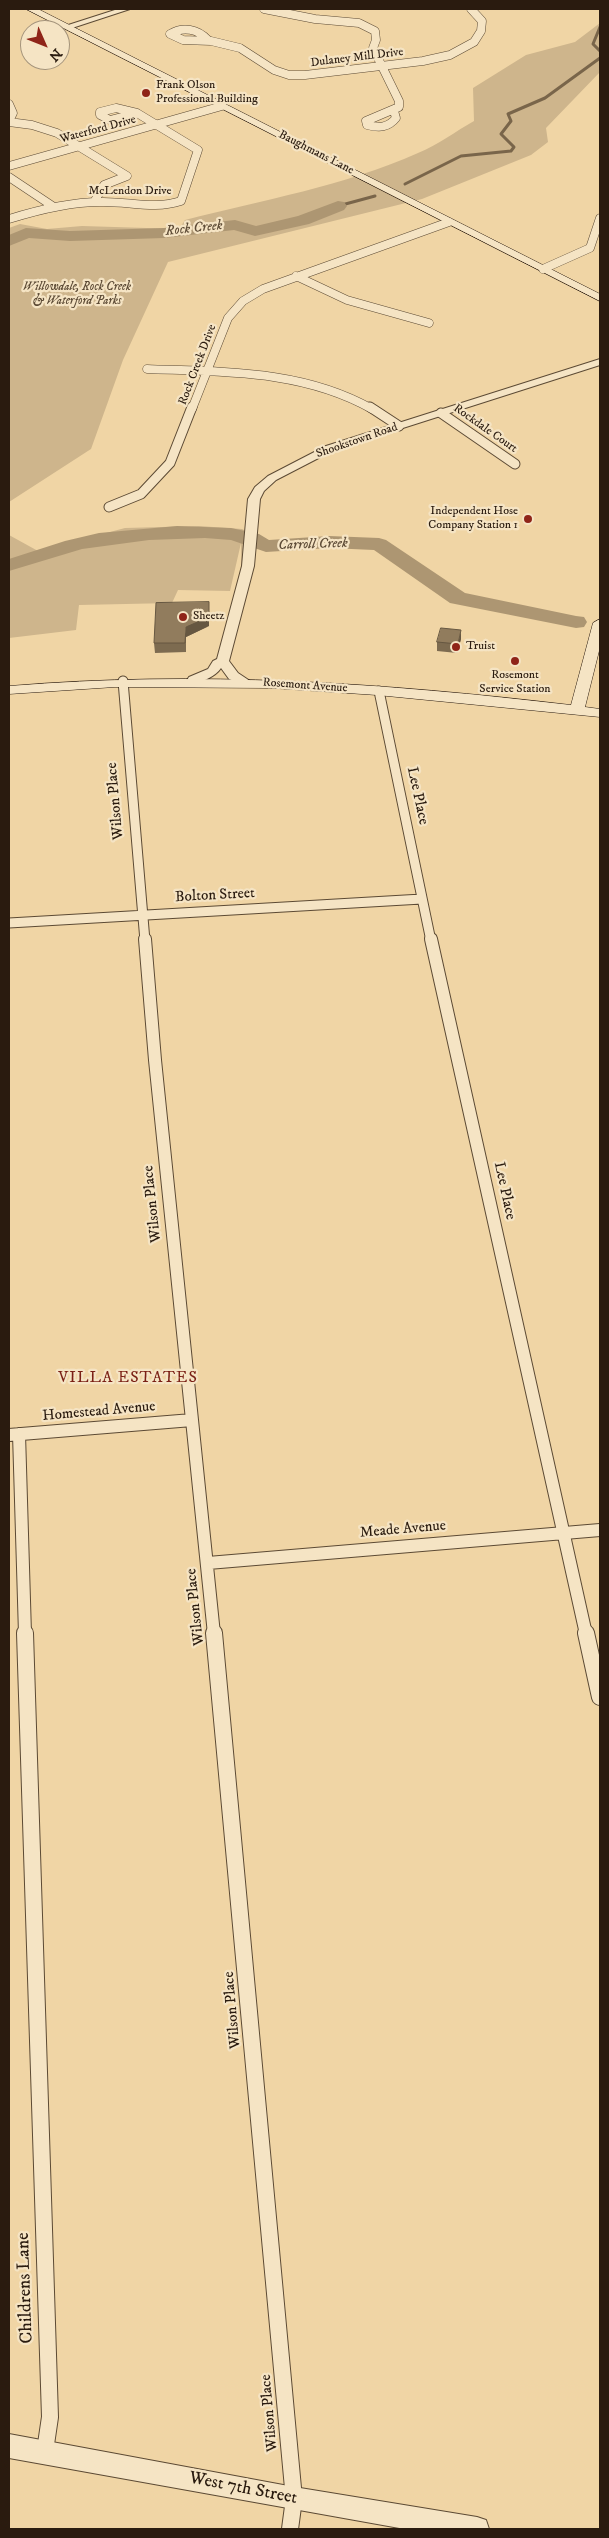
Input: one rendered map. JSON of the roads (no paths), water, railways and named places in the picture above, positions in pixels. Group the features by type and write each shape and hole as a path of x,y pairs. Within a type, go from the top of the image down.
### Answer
{"main road":[{"name":"Baughmans Lane","path":"31,9 52,20"},
{"name":"Baughmans Lane","path":"70,29 600,298"},
{"path":"577,710 600,623"},
{"name":"Rosemont Avenue","path":"9,690 123,682 244,681 379,691 600,713"}],"street":[{"path":"70,26 126,9"},
{"path":"264,9 315,19 350,21 375,31 376,40 372,48 399,101 399,107 394,111"},
{"path":"292,9 300,15"},
{"name":"Dulaney Mill Drive","path":"208,40 241,48 252,54 266,67 288,75 317,74 433,58 467,47 478,39 482,31 482,21 471,9"},
{"path":"9,104 13,109 13,116 9,122 47,129 127,176 104,185 94,202"},
{"name":"Waterford Drive","path":"9,166 219,104"},
{"path":"137,113 155,123"},
{"name":"McLendon Drive","path":"9,219 54,208 94,202 166,205 181,201 198,150 188,140 155,123"},
{"name":"Waterford Drive","path":"9,160 76,145"},
{"path":"9,177 54,208"},
{"name":"Rock Creek Drive","path":"110,507 141,494 170,463 228,318 243,301 263,289 296,276 449,222"},
{"path":"543,269 586,252 590,248 599,223"},
{"path":"296,276 347,300 373,309 430,323"},
{"name":"Shookstown Road","path":"223,661 248,566 248,548 254,499 259,489 272,478 330,448 600,362"},
{"path":"147,369 268,376 324,386 380,412 400,426"},
{"name":"Rockdale Court","path":"441,413 515,464"},
{"path":"193,680 209,674 223,661 233,676 244,681"},
{"name":"Wilson Place","path":"123,682 143,915 192,1420 208,1564 294,2499 290,2529"},
{"name":"Lee Place","path":"379,691 422,899 600,1698"},
{"name":"Bolton Street","path":"9,923 422,899"},
{"name":"Homestead Avenue","path":"14,1434 192,1420"},
{"name":"Childrens Lane","path":"14,1434 50,2417 45,2451"},
{"name":"Meade Avenue","path":"208,1564 600,1530"},
{"name":"West 7th Street","path":"9,2446 45,2451 294,2499 478,2529"}],"waterway":[{"name":"Rock Creek","path":"600,27 593,44 600,51"},
{"name":"Rock Creek","path":"405,184 461,156 511,151 514,147 501,134 511,121 508,114 545,98 600,58"},
{"name":"Rock Creek","path":"338,206 375,196"},
{"name":"Rock Creek","path":"9,241 26,233 70,236 164,233 235,225 255,231 303,220 338,206"},
{"name":"Carroll Creek","path":"9,565 82,543 122,536 177,532 231,534 252,539 266,546 329,542 379,544 458,598 576,622"}],"place":[{"name":"Frank Olson Professional Building","path":"146,93"},
{"name":"Independent Hose Company Station 1","path":"528,519"},
{"name":"Sheetz","path":"183,617"},
{"name":"Truist","path":"456,647"},
{"name":"Rosemont Service Station","path":"515,661"}],"district":[{"name":"VILLA ESTATES","path":"128,1379"}],"park label":[{"name":"Willowdale, Rock Creek & Waterford Parks","path":"77,295"}]}
